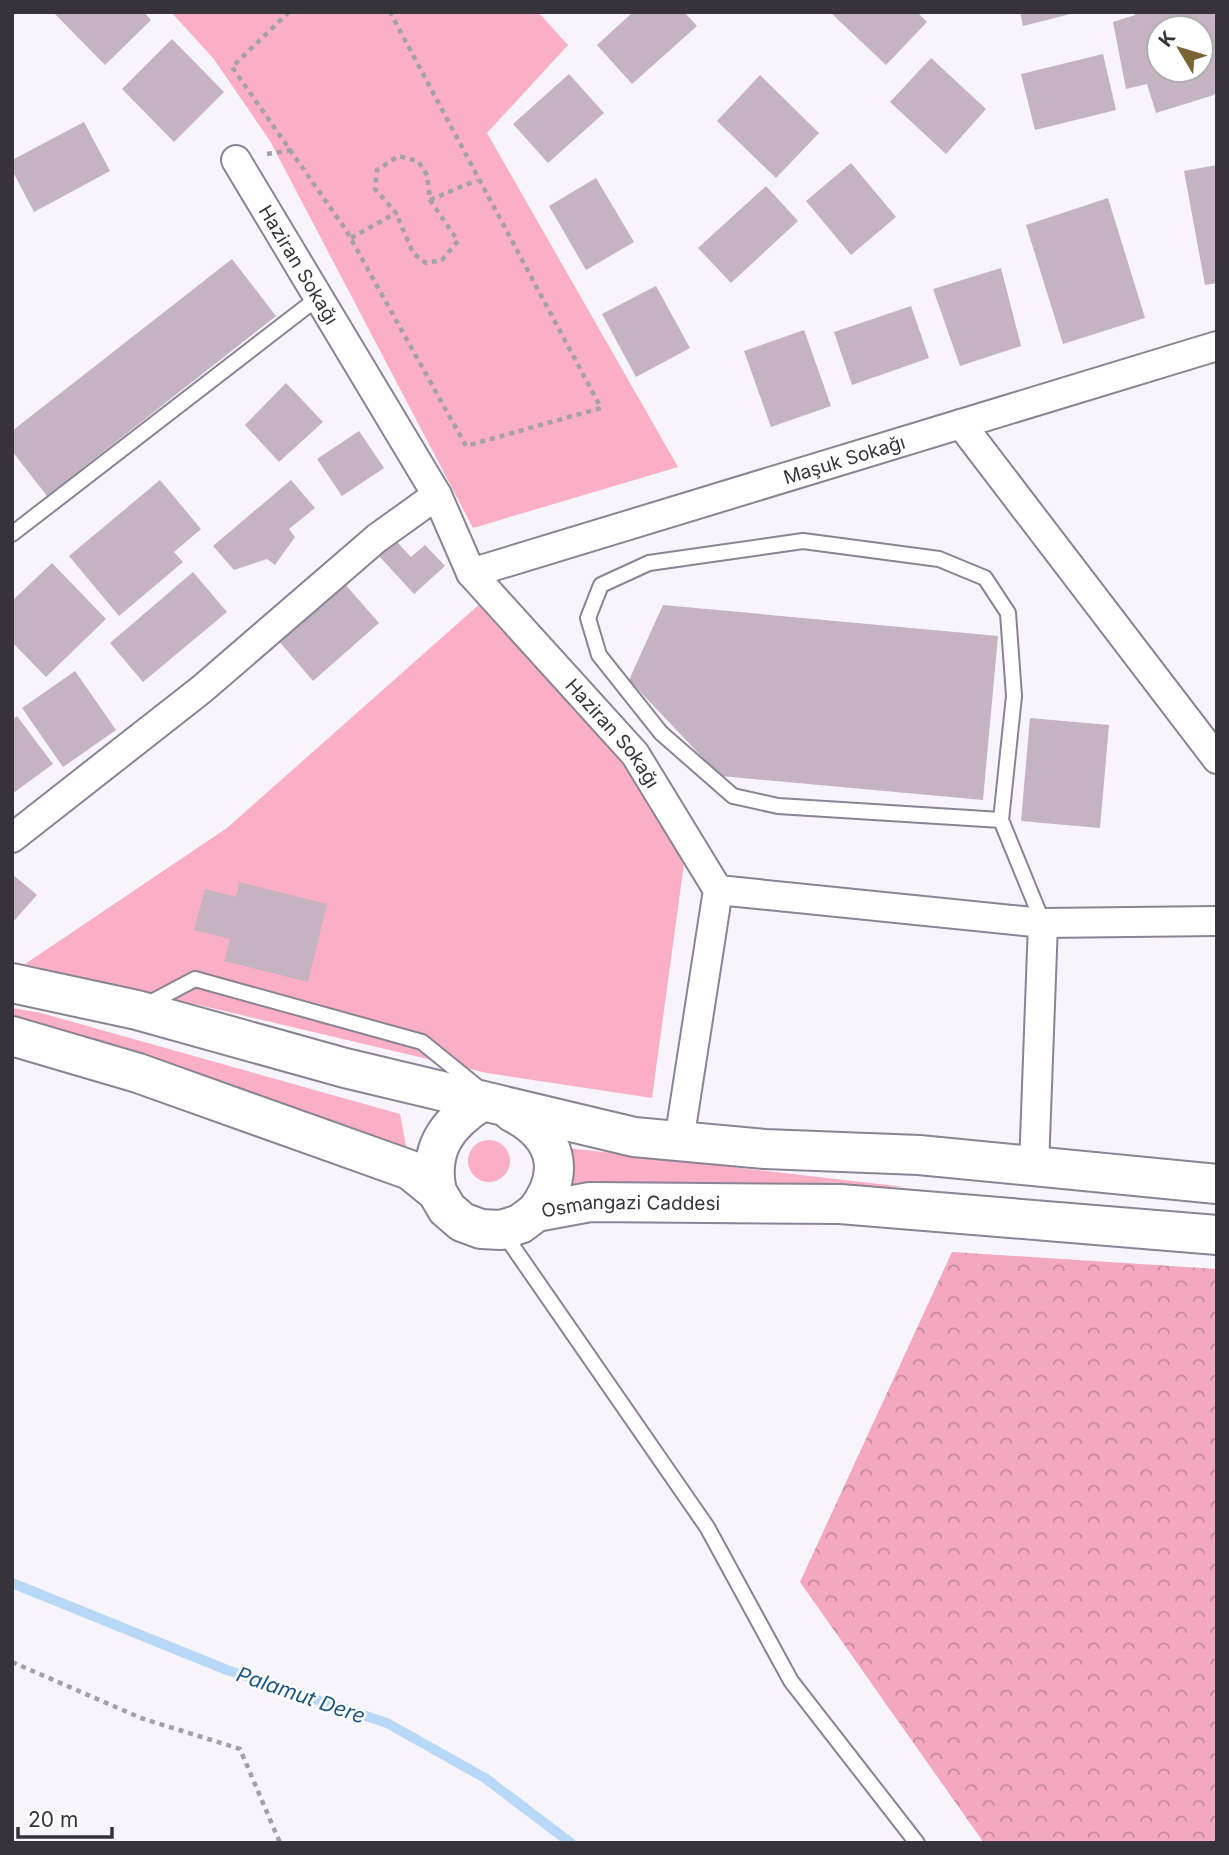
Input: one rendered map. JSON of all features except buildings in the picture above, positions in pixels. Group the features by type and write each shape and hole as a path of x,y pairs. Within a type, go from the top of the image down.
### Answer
{"main road":[{"path":"12,983 137,1010 345,1068 492,1105 634,1136 765,1149 919,1156 1217,1184"},
{"path":"12,1036 138,1073 410,1170 437,1192 447,1209 462,1222 481,1229 501,1230"},
{"path":"437,1192 434,1163 444,1134 460,1115 492,1105 531,1122 544,1135 553,1157 551,1186 536,1212"},
{"name":"Osmangazi Caddesi","path":"501,1230 520,1224 536,1212 590,1202 840,1204 1217,1235"}],"street":[{"name":"Haziran Sokağı","path":"236,160 437,495 471,573 635,754 718,890"},
{"name":"Maşuk Sokağı","path":"471,573 1217,345"},
{"path":"961,424 1217,759"},
{"path":"12,838 202,689 377,538 437,495"},
{"path":"679,1141 718,890 1043,923 1217,921"},
{"path":"1034,1167 1043,923"}],"lane":[{"path":"12,534 318,297"},
{"path":"1001,820 778,806 733,796 661,733 599,655 587,618 601,585 649,562 803,541 939,559 985,578 1008,612 1014,696 1001,820 1043,923"},
{"path":"501,1230 707,1527 791,1681 918,1843"}],"path":[{"path":"289,12 232,67 351,238 466,446 601,408 477,180 390,12"},
{"path":"398,156 418,161 427,175 430,200 458,241 442,260 426,263 414,253 396,213 375,189 377,170 398,156"},
{"path":"430,200 477,180"},
{"path":"351,238 396,213"},
{"path":"12,1662 141,1718 240,1749 280,1843"}],"shaded area":[{"path":"171,12 538,12 568,45 487,133 678,467 473,528 270,141 213,58"},
{"path":"482,602 688,834 652,1098 487,1073 25,964 227,828"},
{"path":"12,1008 41,1013 400,1114 407,1151 228,1085 12,1016"},
{"path":"489,1140 504,1146 510,1161 504,1176 489,1182 474,1176 468,1161 474,1146"},
{"path":"568,1148 905,1187 651,1186 565,1195"}],"green space":[{"path":"952,1252 1217,1269 1217,1843 984,1843 800,1582"}],"waterway":[{"name":"Palamut Dere","path":"12,1583 227,1670 387,1723 485,1778 571,1843"}]}
